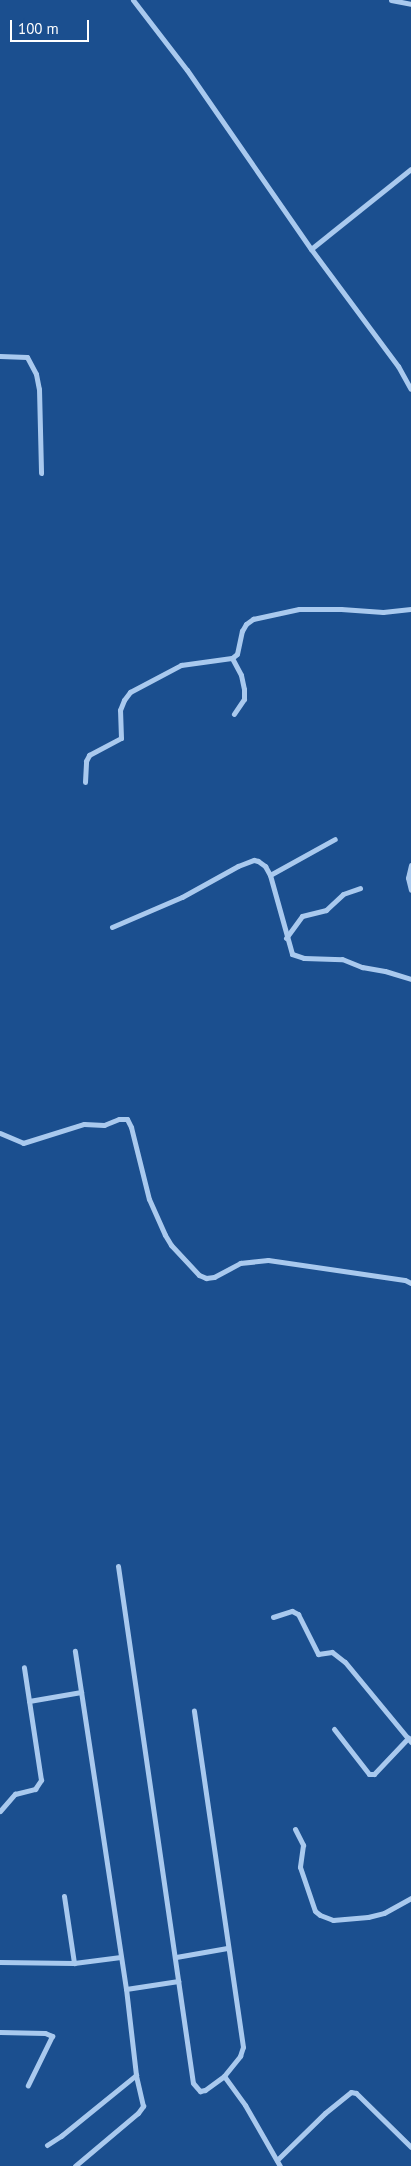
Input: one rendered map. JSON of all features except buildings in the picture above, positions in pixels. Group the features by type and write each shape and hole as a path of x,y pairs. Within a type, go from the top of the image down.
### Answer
{"street":[{"path":"133,0 187,70 311,249 398,366 411,389"},
{"path":"392,0 411,4"},
{"path":"311,249 411,169"},
{"path":"0,356 27,357 36,374 39,389 41,473"},
{"path":"85,782 86,761 89,755 121,738 120,710 130,692 182,665 232,658 237,654 242,631 246,624 253,619 299,609 341,608 382,612 411,609"},
{"path":"232,658 244,689 244,699 234,714"},
{"path":"270,875 335,839"},
{"path":"112,927 182,897 247,862 258,861 265,866 270,875 286,938 290,950 296,956 342,960 411,979"},
{"path":"411,865 408,878 411,890"},
{"path":"286,938 302,916 326,910 343,894 360,888"},
{"path":"0,1133 23,1143 84,1124 98,1126 123,1118 127,1120 131,1127 149,1199 165,1235 170,1244 199,1275 206,1278 214,1277 240,1264 268,1260 405,1280 411,1283"},
{"path":"118,1566 193,2083 197,2089 205,2090 224,2076 240,2056 243,2047 226,1948 194,1711"},
{"path":"273,1617 292,1611 298,1614 318,1654 332,1652 345,1662 410,1740 374,1774 369,1774 334,1729"},
{"path":"75,2166 138,2114 143,2106 136,2075 126,1989 76,1651"},
{"path":"0,1811 15,1794 36,1789 41,1784 24,1667"},
{"path":"29,1701 81,1692"},
{"path":"294,1829 303,1844 300,1867 316,1911 320,1915 332,1920 368,1918 384,1913 411,1898"},
{"path":"64,1896 74,1963"},
{"path":"176,1957 226,1948"},
{"path":"0,1962 74,1963 121,1958"},
{"path":"126,1989 178,1981"},
{"path":"0,2032 45,2033 52,2036 28,2085"},
{"path":"47,2145 61,2136 136,2075"},
{"path":"224,2076 246,2104 280,2166"},
{"path":"276,2160 325,2113 351,2092 356,2093 411,2147"}]}
